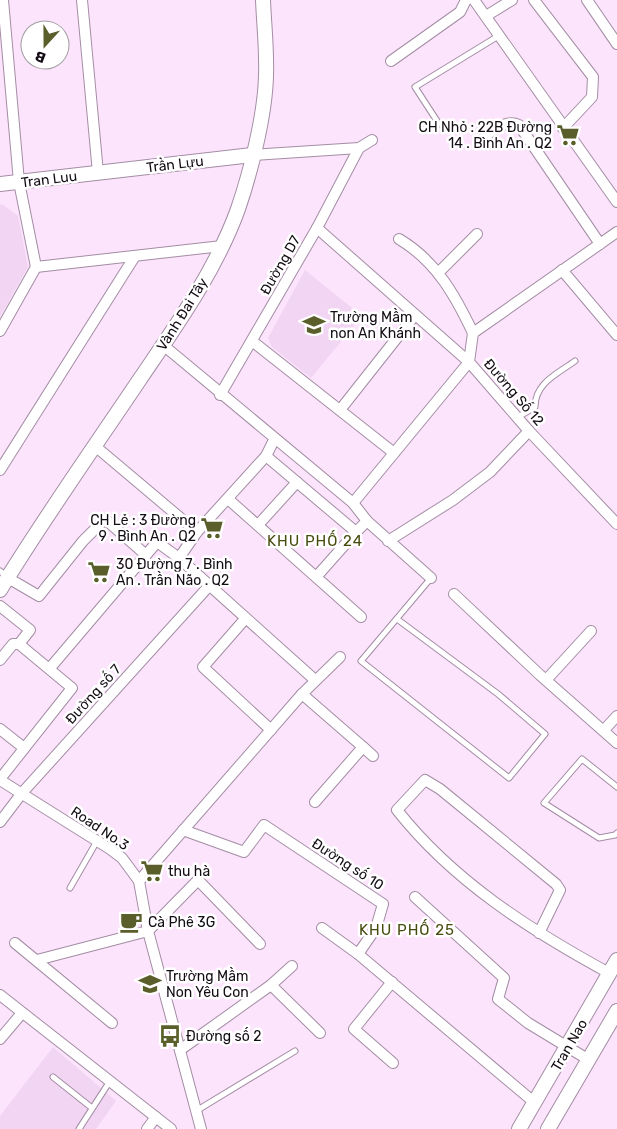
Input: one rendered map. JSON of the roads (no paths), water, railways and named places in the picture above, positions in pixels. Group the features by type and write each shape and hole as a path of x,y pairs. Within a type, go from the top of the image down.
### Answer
{"street":[{"path":"0,332 36,267 19,182 3,0"},
{"path":"82,0 98,173"},
{"name":"Vành Đai Tây","path":"0,590 4,574 95,446 163,345 222,246 240,203 260,126 266,77 262,0"},
{"path":"391,61 460,12 466,0"},
{"path":"474,0 500,34 617,202"},
{"path":"486,16 512,0"},
{"path":"534,0 593,77 592,97 564,128"},
{"path":"586,0 617,44"},
{"path":"486,136 504,125 514,123 519,125 600,244"},
{"path":"252,155 359,148 372,140"},
{"name":"Đường D7","path":"220,395 317,228 359,148"},
{"name":"Trần Lựu","path":"98,173 252,155"},
{"name":"Tran Luu","path":"0,184 98,173"},
{"path":"317,228 469,362 353,504"},
{"path":"399,239 415,248 439,272 458,299 473,333 617,232"},
{"path":"439,272 477,234"},
{"path":"36,267 222,246"},
{"path":"0,470 135,256"},
{"path":"562,270 617,335"},
{"path":"340,410 415,315"},
{"name":"Đường Số 12","path":"473,333 469,362 529,431 617,524"},
{"path":"252,341 394,452"},
{"path":"163,345 220,395 353,504 367,521 388,541 431,578"},
{"path":"388,541 454,500 490,472 529,431"},
{"path":"178,558 197,532 266,456 274,440"},
{"path":"95,446 197,532"},
{"path":"266,456 356,532"},
{"path":"258,525 297,482"},
{"path":"228,499 361,617"},
{"path":"4,574 39,596 83,541 105,518 146,555"},
{"path":"317,576 367,521"},
{"path":"50,668 157,542 178,558 315,680"},
{"name":"Đường số 7","path":"0,822 22,793 208,586"},
{"path":"454,594 540,675 547,679 617,743"},
{"path":"0,606 30,630 19,644"},
{"path":"245,619 203,668 270,730"},
{"path":"547,679 591,631"},
{"path":"0,660 13,644 19,644 72,688 0,779"},
{"path":"139,881 302,694 340,657"},
{"path":"302,694 373,756"},
{"path":"604,730 617,716"},
{"path":"0,729 24,748"},
{"path":"315,802 362,747"},
{"name":"Road No.3","path":"0,779 97,840 122,858 139,881 148,931 201,1129"},
{"path":"539,933 560,890 556,884 426,780 397,810 437,856 471,884 539,933 610,973"},
{"name":"Đường số 10","path":"183,830 244,852 264,825 383,904 376,928 358,954"},
{"path":"37,960 148,931 198,880 260,944"},
{"path":"415,897 504,978 498,998 528,1023 589,1060"},
{"path":"322,928 358,954 535,1103"},
{"path":"15,943 112,1023"},
{"name":"Tran Nao","path":"519,1129 617,960"},
{"path":"180,1050 271,986 292,966"},
{"path":"392,982 354,1029 393,1063"},
{"path":"271,986 320,1033"},
{"path":"0,995 171,1129"},
{"name":"Tran Nao","path":"548,1129 589,1060 613,1028 617,1011"},
{"path":"0,1040 22,1013"},
{"path":"146,1129 156,1117"}],"lane":[{"path":"439,124 415,88 500,34"},
{"path":"518,417 535,407 535,396 544,384 575,361"},
{"path":"397,619 498,694 545,734 509,778 361,662 431,578"},
{"path":"617,787 582,759 544,803 599,838 617,833"},
{"path":"70,888 97,840"},
{"path":"196,1111 295,1051"},
{"path":"53,1077 92,1108"},
{"path":"79,1129 110,1081"}],"place":[{"name":"CH Nhỏ : 22B Đường 14 . Bình An . Q2","path":"568,135"},
{"name":"Trường Mầm non An Khánh","path":"314,325"},
{"name":"CH Lẻ : 3 Đường 9 . Bình An . Q2","path":"212,528"},
{"name":"30 Đường 7 . Bình An . Trần Não . Q2","path":"99,572"},
{"name":"thu hà","path":"152,871"},
{"name":"Cà Phê 3G","path":"131,922"},
{"name":"Trường Mầm Non Yêu Con","path":"150,984"},
{"name":"Đường số 2","path":"170,1036"}],"district":[{"name":"KHU PHỐ 24","path":"315,541"},
{"name":"KHU PHỐ 25","path":"407,930"}]}
